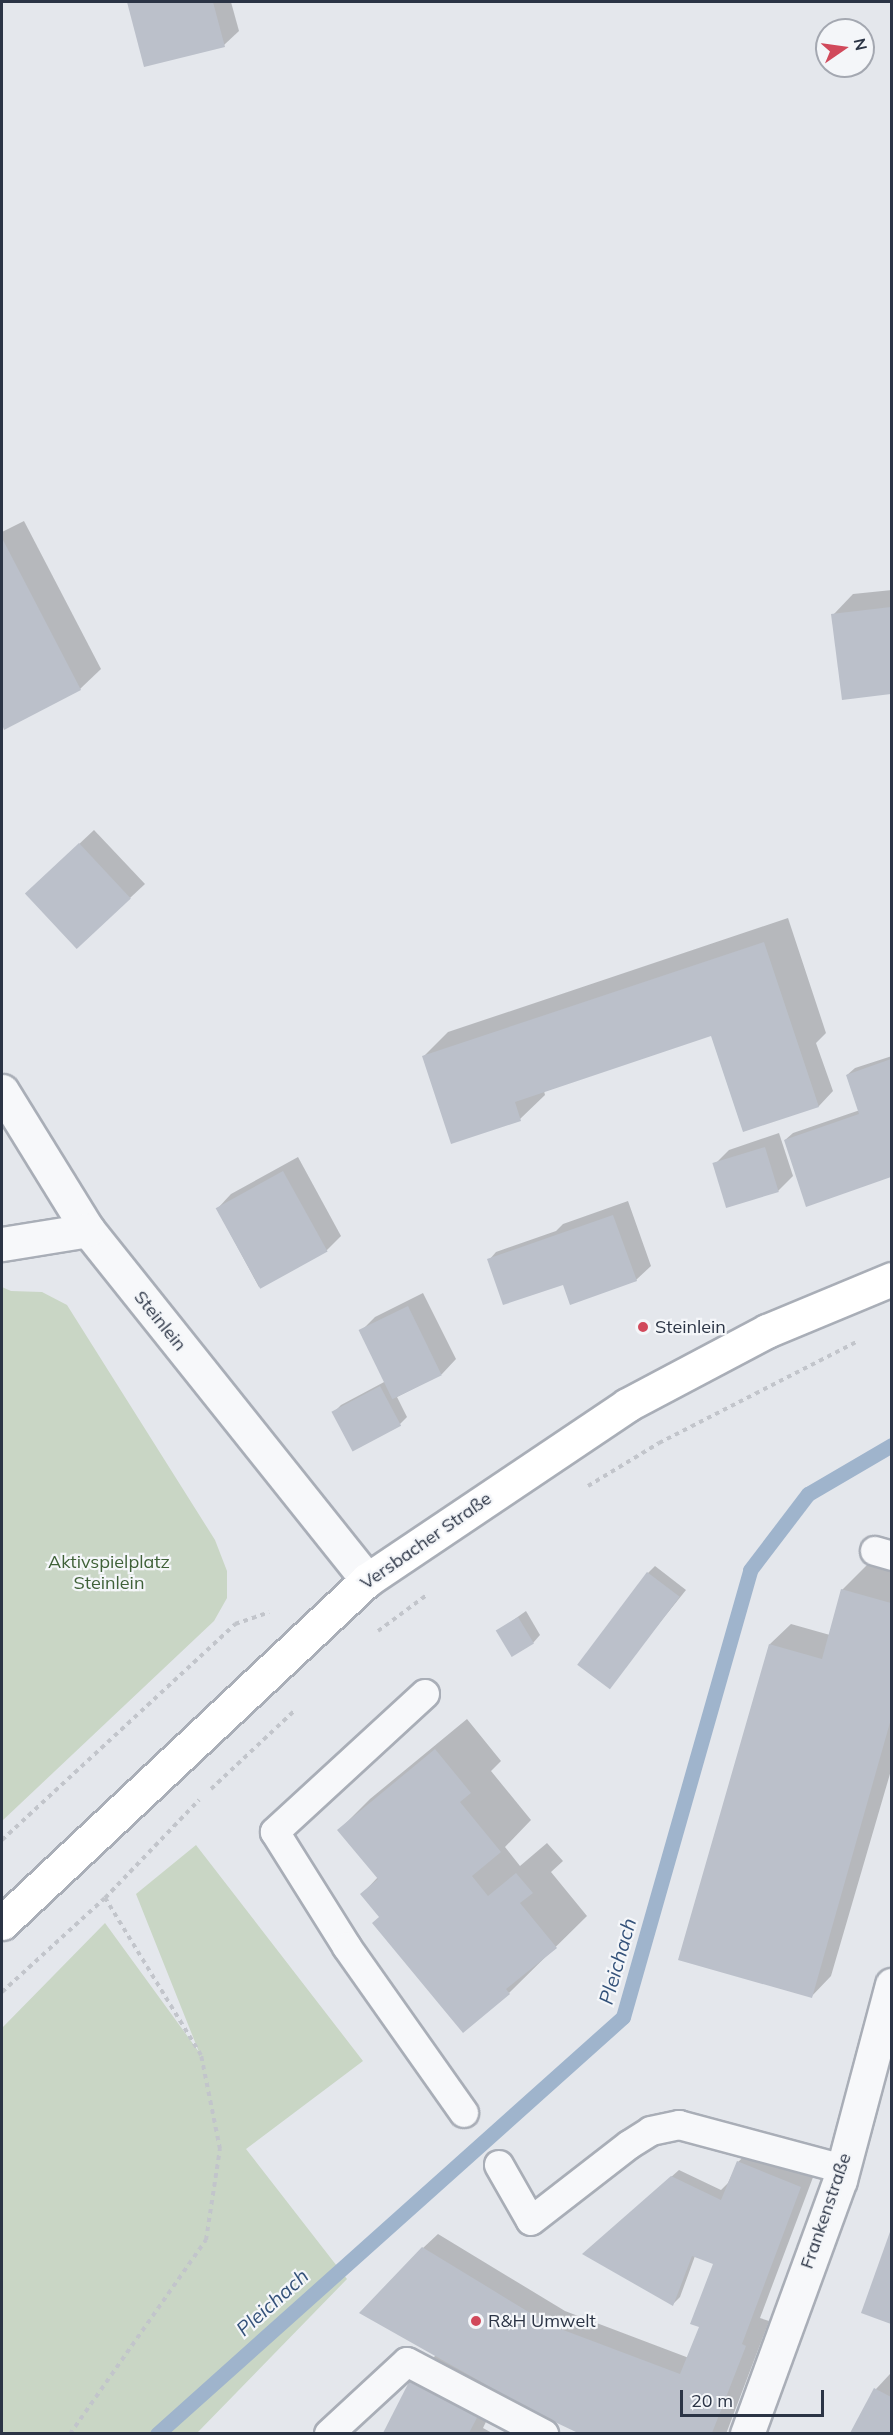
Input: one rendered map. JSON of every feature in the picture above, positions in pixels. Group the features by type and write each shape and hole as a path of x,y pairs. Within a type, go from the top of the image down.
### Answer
{"main road":[{"name":"Versbacher Straße","path":"2,1923 367,1580 627,1405 767,1331 891,1279"}],"street":[{"name":"Steinlein","path":"2,1092 88,1230 367,1580"},
{"path":"2,1244 88,1230"},
{"name":"Frankenstraße","path":"747,2433 843,2169 891,1985"}],"lane":[{"path":"425,1694 274,1833 347,1947 464,2113"},
{"path":"499,2165 531,2221 629,2145 651,2131 679,2125 843,2169"},
{"path":"329,2433 406,2362 544,2433"}],"path":[{"path":"581,1490 660,1443 858,1341"},
{"path":"373,1635 429,1593"},
{"path":"2,1840 235,1624 279,1609"},
{"path":"2,1992 105,1898 199,1800 296,1708"},
{"path":"70,2433 206,2240 220,2149 201,2055 105,1898"}],"green space":[{"name":"Aktivspielplatz Steinlein","path":"2,1287 11,1291 42,1292 67,1305 215,1540 227,1571 227,1598 214,1621 2,1821"},
{"path":"196,1845 363,2061 246,2149 347,2279 197,2433 2,2433 2,2028 105,1923 199,2052 136,1894"}],"building":[{"path":"127,2 213,2 225,47 144,67"},
{"path":"3,540 81,690 4,730 2,724"},
{"path":"891,607 891,694 842,700 831,614"},
{"path":"79,843 131,899 77,949 25,893"},
{"path":"764,942 819,1107 743,1132 711,1036 515,1102 521,1121 451,1144 422,1056"},
{"path":"891,1059 891,1177 806,1207 784,1140 859,1114 846,1075"},
{"path":"765,1147 779,1192 726,1208 712,1163"},
{"path":"283,1171 328,1251 260,1289 216,1208"},
{"path":"613,1215 637,1281 570,1305 563,1285 503,1305 487,1259"},
{"path":"408,1306 442,1375 392,1399 359,1330"},
{"path":"380,1386 401,1426 353,1452 331,1412"},
{"path":"647,1572 680,1597 610,1689 577,1665"},
{"path":"841,1589 891,1603 891,1719 812,1998 678,1960 769,1644 822,1659"},
{"path":"518,1617 534,1644 512,1657 496,1630"},
{"path":"435,1749 471,1793 460,1802 501,1852 472,1876 488,1896 516,1873 533,1893 520,1903 557,1948 506,1989 510,1994 463,2033 372,1923 379,1917 360,1894 378,1879 337,1830"},
{"path":"737,2161 801,2187 742,2344 746,2346 712,2433 578,2433 536,2413 359,2313 422,2247 550,2325 680,2374 699,2327 690,2324 713,2264 692,2256 673,2306 582,2254 671,2176 721,2200"},
{"path":"891,2229 891,2324 861,2313"},
{"path":"411,2378 480,2412 469,2433 383,2433"},
{"path":"874,2388 891,2397 891,2433 850,2433"}],"waterway":[{"name":"Pleichach","path":"157,2434 623,2017 750,1570 808,1494 892,1445"}],"place":[{"name":"Steinlein","path":"643,1327"},
{"name":"R&H Umwelt","path":"476,2321"}]}
